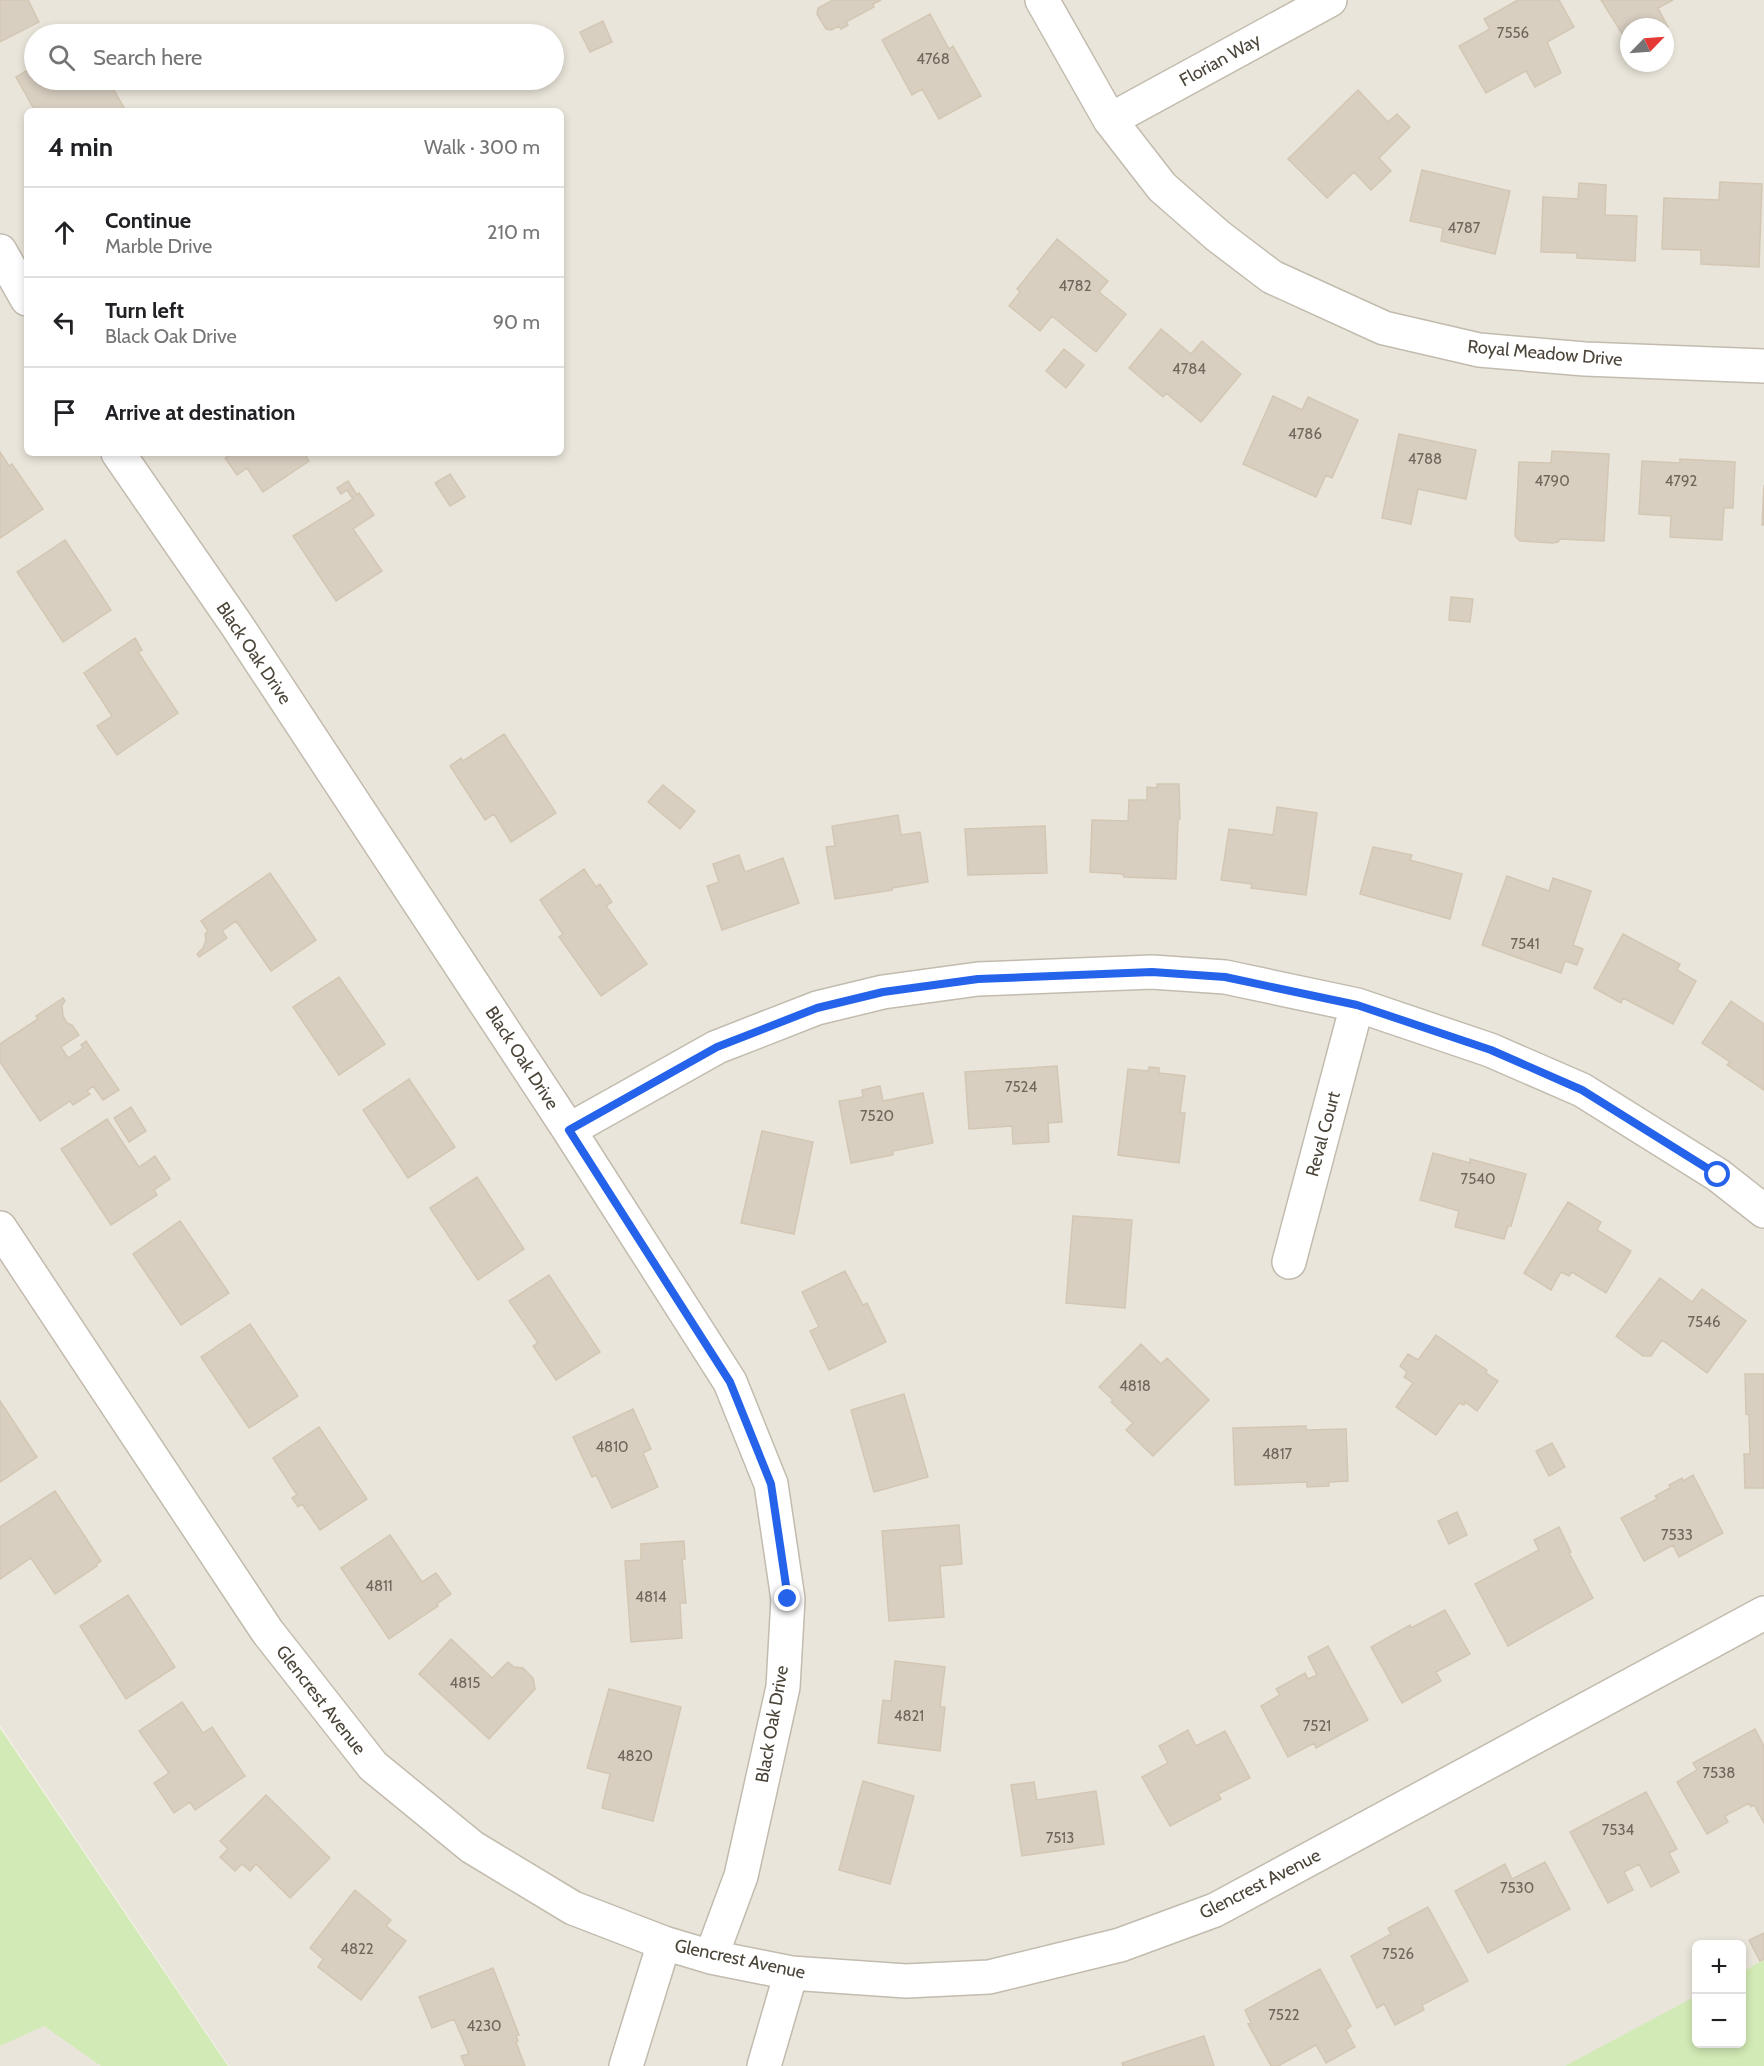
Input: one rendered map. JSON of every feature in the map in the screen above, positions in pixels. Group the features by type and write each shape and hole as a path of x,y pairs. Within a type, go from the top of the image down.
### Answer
{"street":[{"name":"Royal Meadow Drive","path":"1042,0 1110,120 1162,187 1218,236 1272,277 1384,328 1479,350 1585,358 1764,366"},
{"name":"Florian Way","path":"1110,120 1330,0"},
{"path":"0,251 24,294"},
{"name":"Black Oak Drive","path":"120,456 236,624 569,1130 730,1382 771,1484 788,1599 783,1687 741,1876 711,1957"},
{"path":"569,1130 717,1047 817,1008 883,992 978,979 1152,972 1225,977 1357,1005 1491,1050 1582,1090 1718,1175 1764,1211"},
{"name":"Reval Court","path":"1289,1262 1357,1005"},
{"name":"Glencrest Avenue","path":"0,1228 267,1632 374,1766 472,1847 573,1908 664,1943 711,1957 791,1973 906,1981 989,1977 1120,1945 1215,1910 1764,1613"},
{"path":"626,2066 664,1943"},
{"path":"764,2066 791,1973"}],"shaded area":[{"path":"0,0 1764,0 1764,2066 229,2066 0,1726"},
{"path":"44,2025 101,2066 0,2066 0,2046"}],"green space":[{"path":"0,1728 228,2066 101,2066 44,2026 0,2046"},
{"path":"1764,1960 1764,2066 1565,2066 1692,1998 1692,2048 1746,2048 1746,1970"}],"building":[{"path":"0,0 28,0 39,22 24,24 24,30 0,42"},
{"path":"833,0 881,0 873,4 874,7 846,22 848,25 841,29 839,26 831,30 826,29 817,14 818,8"},
{"path":"1518,0 1559,0 1574,27 1547,42 1561,73 1535,87 1526,71 1486,93 1459,46 1490,29 1484,19"},
{"path":"1601,0 1673,0 1658,8 1663,18 1620,18 1620,30"},
{"path":"930,14 949,49 953,46 981,96 939,119 922,89 912,95 882,40"},
{"path":"603,21 612,42 590,52 580,32"},
{"path":"24,72 24,90 114,90 124,108 33,108 16,77"},
{"path":"1358,90 1388,122 1397,114 1410,127 1379,158 1391,171 1371,190 1354,172 1327,198 1288,159"},
{"path":"1422,170 1510,191 1495,254 1441,241 1443,228 1410,221"},
{"path":"1720,182 1762,184 1759,267 1701,264 1701,250 1662,249 1664,198 1719,200"},
{"path":"1579,183 1606,185 1605,215 1637,216 1635,261 1577,258 1577,253 1541,252 1543,197 1578,199"},
{"path":"1057,239 1108,281 1099,292 1126,314 1096,352 1052,316 1040,331 1009,306 1020,292 1017,289"},
{"path":"1161,329 1191,354 1202,341 1241,374 1201,422 1166,393 1163,397 1129,368"},
{"path":"1064,349 1084,365 1066,388 1046,371"},
{"path":"1273,396 1302,410 1308,397 1358,420 1332,478 1326,475 1316,497 1243,464"},
{"path":"1399,434 1476,450 1466,499 1418,489 1411,524 1382,518"},
{"path":"1552,451 1609,454 1604,541 1560,539 1553,543 1520,541 1515,536 1519,462 1551,463"},
{"path":"0,452 9,466 12,464 43,509 0,538"},
{"path":"228,456 306,456 309,461 263,492 247,468 237,475 225,458"},
{"path":"1680,459 1735,462 1733,508 1724,508 1722,540 1670,537 1671,516 1639,514 1642,461 1680,463"},
{"path":"450,474 465,497 450,506 435,483"},
{"path":"348,481 374,515 353,529 382,571 336,601 293,536 353,499 347,490 341,494 337,488"},
{"path":"1764,485 1764,525 1762,525"},
{"path":"65,540 111,610 63,642 17,572"},
{"path":"1451,597 1473,599 1470,622 1449,620"},
{"path":"135,638 142,650 138,652 178,713 117,755 97,726 112,716 84,673"},
{"path":"504,734 556,813 511,842 494,814 485,820 450,766 461,758 463,761"},
{"path":"1157,784 1179,784 1180,819 1178,820 1176,879 1124,877 1123,874 1090,872 1092,820 1128,821 1129,800 1147,800 1147,787 1157,788"},
{"path":"663,785 695,811 680,829 648,802"},
{"path":"1277,807 1317,813 1306,895 1251,888 1252,884 1221,880 1229,829 1273,835"},
{"path":"898,815 901,835 920,832 928,882 835,899 826,847 835,846 832,826"},
{"path":"1045,826 1047,873 968,875 965,829"},
{"path":"1373,847 1412,855 1410,860 1462,874 1450,919 1360,894"},
{"path":"739,855 745,872 783,858 799,903 722,930 707,886 719,882 713,864"},
{"path":"584,869 596,887 600,884 612,902 606,906 647,964 601,996 559,937 563,934 540,900"},
{"path":"270,873 316,940 271,971 236,921 222,931 227,938 199,957 197,954 203,948 206,940 205,934 208,931 201,921"},
{"path":"1507,876 1549,891 1553,878 1591,891 1573,945 1583,949 1577,965 1565,961 1561,973 1482,945"},
{"path":"1623,934 1680,964 1677,970 1696,981 1673,1024 1623,998 1621,1003 1594,988"},
{"path":"339,977 385,1044 339,1075 293,1007"},
{"path":"63,998 65,1001 62,1005 63,1016 79,1035 61,1047 68,1058 83,1048 81,1045 86,1041 119,1090 103,1100 93,1086 87,1091 90,1094 73,1105 70,1101 40,1121 0,1062 0,1044 38,1019 36,1016"},
{"path":"1731,1001 1764,1024 1764,1090 1727,1065 1730,1062 1702,1043"},
{"path":"1057,1066 1062,1122 1048,1123 1049,1142 1013,1144 1012,1126 969,1129 965,1072"},
{"path":"1149,1067 1159,1068 1159,1073 1185,1076 1180,1113 1185,1113 1179,1163 1118,1155 1128,1069 1148,1071"},
{"path":"409,1079 455,1147 408,1178 363,1110"},
{"path":"880,1086 883,1101 923,1093 933,1143 893,1151 893,1155 851,1163 839,1101 863,1097 862,1090"},
{"path":"131,1107 146,1131 129,1142 114,1118"},
{"path":"107,1119 139,1167 155,1156 170,1179 154,1190 157,1195 111,1225 61,1149"},
{"path":"762,1131 813,1142 794,1234 741,1223"},
{"path":"1433,1153 1470,1163 1470,1159 1526,1174 1511,1226 1508,1226 1504,1239 1455,1227 1459,1211 1420,1200"},
{"path":"477,1177 524,1249 478,1280 430,1208"},
{"path":"1568,1202 1601,1222 1597,1230 1631,1251 1606,1293 1572,1272 1569,1276 1561,1272 1551,1290 1524,1273"},
{"path":"1073,1216 1132,1220 1125,1308 1066,1303"},
{"path":"180,1221 229,1293 181,1325 133,1254"},
{"path":"845,1271 863,1305 867,1303 886,1342 829,1370 810,1331 819,1327 802,1292"},
{"path":"549,1275 600,1352 556,1380 533,1346 538,1343 509,1301"},
{"path":"1660,1278 1692,1302 1702,1289 1746,1321 1707,1373 1662,1340 1651,1356 1643,1356 1616,1336"},
{"path":"250,1324 298,1396 249,1428 201,1357"},
{"path":"1436,1335 1487,1370 1486,1373 1498,1381 1477,1411 1465,1402 1464,1405 1459,1403 1436,1435 1396,1407 1413,1383 1404,1377 1407,1372 1400,1366 1408,1354 1418,1360"},
{"path":"1141,1344 1161,1364 1167,1358 1209,1400 1153,1456 1126,1430 1133,1423 1099,1387"},
{"path":"1745,1374 1764,1374 1764,1488 1745,1488 1744,1454 1750,1454"},
{"path":"904,1394 928,1477 874,1492 851,1410"},
{"path":"0,1401 37,1457 0,1482"},
{"path":"633,1409 651,1449 643,1453 658,1487 612,1508 596,1475 592,1477 573,1437"},
{"path":"1306,1426 1306,1430 1346,1429 1348,1481 1329,1482 1329,1486 1307,1487 1307,1482 1235,1485 1233,1428"},
{"path":"319,1427 367,1499 320,1530 302,1504 298,1507 292,1498 297,1495 273,1458"},
{"path":"1552,1443 1565,1467 1549,1476 1536,1451"},
{"path":"1693,1475 1723,1533 1679,1557 1673,1545 1644,1561 1621,1518 1657,1499 1655,1496 1670,1488 1669,1485"},
{"path":"55,1491 101,1561 55,1594 31,1558 0,1579 0,1527"},
{"path":"1457,1512 1467,1535 1449,1544 1438,1521"},
{"path":"959,1525 962,1564 940,1566 944,1617 889,1621 882,1531"},
{"path":"1559,1527 1571,1552 1569,1553 1593,1598 1508,1646 1475,1584 1539,1550 1534,1540"},
{"path":"390,1535 422,1582 436,1573 451,1594 437,1604 438,1606 389,1639 341,1568"},
{"path":"684,1541 685,1559 682,1559 686,1603 680,1603 682,1638 631,1642 625,1561 641,1560 641,1544"},
{"path":"128,1595 175,1667 126,1699 80,1626"},
{"path":"1445,1610 1470,1654 1436,1672 1441,1681 1402,1703 1371,1647 1410,1625 1411,1628"},
{"path":"451,1639 492,1678 508,1662 514,1667 523,1668 533,1678 535,1689 489,1739 419,1674"},
{"path":"1328,1646 1368,1720 1316,1748 1314,1743 1288,1757 1261,1706 1280,1695 1276,1689 1305,1673 1308,1679 1317,1675 1308,1657"},
{"path":"895,1661 945,1667 940,1707 945,1707 940,1751 878,1743 883,1700 891,1701"},
{"path":"609,1689 681,1707 653,1821 602,1808 610,1774 587,1768"},
{"path":"182,1702 203,1733 212,1727 245,1776 195,1810 190,1802 174,1813 154,1783 169,1773 139,1731"},
{"path":"1755,1729 1764,1746 1764,1823 1754,1805 1751,1807 1749,1803 1725,1816 1728,1822 1707,1834 1677,1782 1697,1770 1693,1763"},
{"path":"1188,1730 1196,1746 1225,1731 1250,1778 1218,1794 1221,1799 1170,1826 1142,1777 1168,1763 1159,1746"},
{"path":"863,1781 914,1796 890,1884 839,1870"},
{"path":"1034,1782 1037,1800 1096,1791 1104,1844 1022,1856 1011,1785"},
{"path":"1646,1792 1677,1849 1669,1853 1679,1872 1651,1887 1639,1864 1624,1872 1633,1890 1608,1903 1570,1832"},
{"path":"266,1795 330,1858 290,1898 256,1864 250,1871 242,1864 235,1871 220,1857 228,1849 220,1841"},
{"path":"1545,1862 1570,1909 1488,1953 1455,1891 1505,1864 1512,1879"},
{"path":"355,1890 391,1920 386,1926 406,1941 361,2000 318,1967 323,1959 310,1948"},
{"path":"1428,1907 1468,1981 1422,2005 1424,2010 1395,2025 1384,2004 1377,2008 1351,1956 1391,1934 1388,1928"},
{"path":"1764,1933 1764,1959 1760,1961 1749,1940"},
{"path":"493,1968 519,2035 516,2036 518,2041 516,2042 525,2066 465,2066 461,2056 469,2054 454,2019 432,2028 419,1997"},
{"path":"1320,1969 1351,2026 1346,2030 1355,2047 1326,2063 1316,2045 1278,2066 1271,2066 1248,2024 1251,2023 1245,2010"},
{"path":"1204,2036 1214,2066 1123,2066 1122,2063"}],"route":[{"path":"788,1599 771,1484 730,1382 569,1130 717,1047 817,1008 883,992 978,979 1152,972 1225,977 1357,1005 1491,1050 1582,1090 1718,1175"}]}
